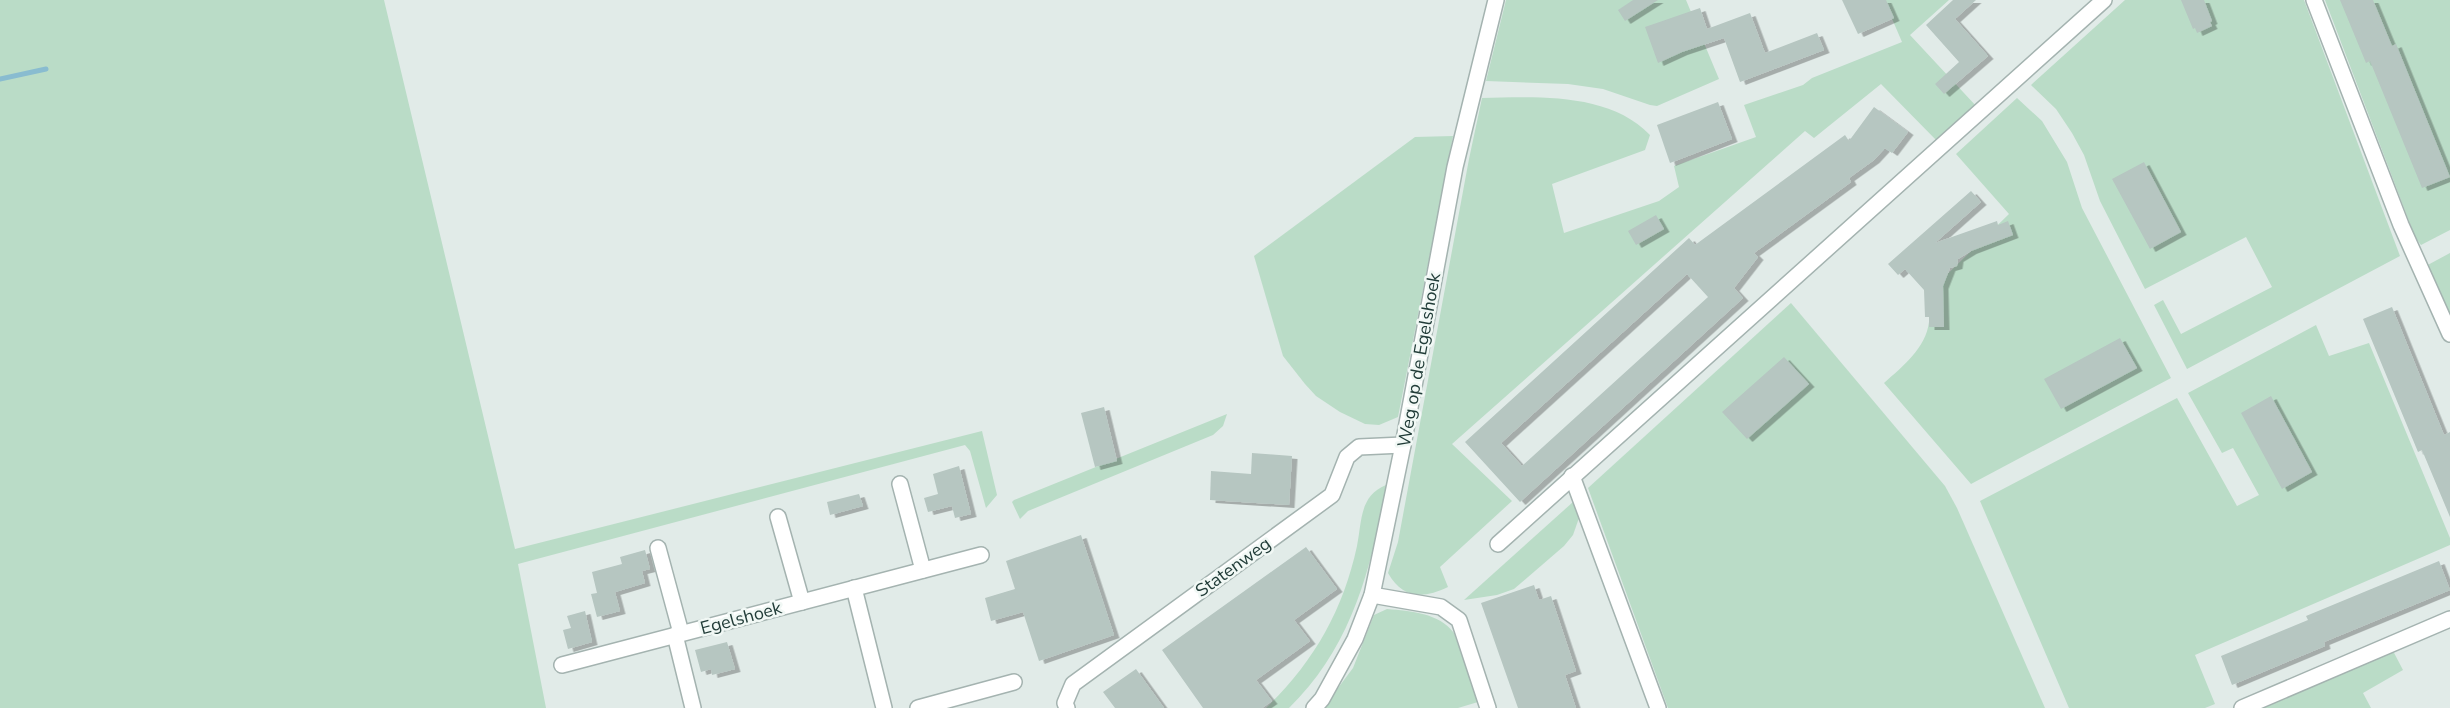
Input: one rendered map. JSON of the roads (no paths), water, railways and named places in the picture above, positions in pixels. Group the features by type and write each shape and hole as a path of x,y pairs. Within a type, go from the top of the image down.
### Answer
{"street":[{"name":"Weg op de Egelshoek","path":"1314,708 1322,698 1355,640 1372,595 1403,445 1455,167 1496,0"},
{"path":"1498,544 2104,0"},
{"path":"2314,0 2401,225 2450,334"},
{"name":"Statenweg","path":"1066,708 1065,703 1074,684 1093,668 1332,495 1347,457 1359,447 1403,445"},
{"path":"1572,476 1658,708"},
{"path":"900,484 923,570"},
{"name":"Egelshoek","path":"778,517 802,602"},
{"name":"Egelshoek","path":"658,548 693,708"},
{"name":"Egelshoek","path":"562,665 980,555"},
{"path":"854,588 884,708"},
{"path":"1372,595 1441,607 1459,620 1488,708"},
{"path":"2242,708 2450,619"},
{"path":"918,708 1014,682"}],"waterway":[{"path":"0,79 46,69"}]}
